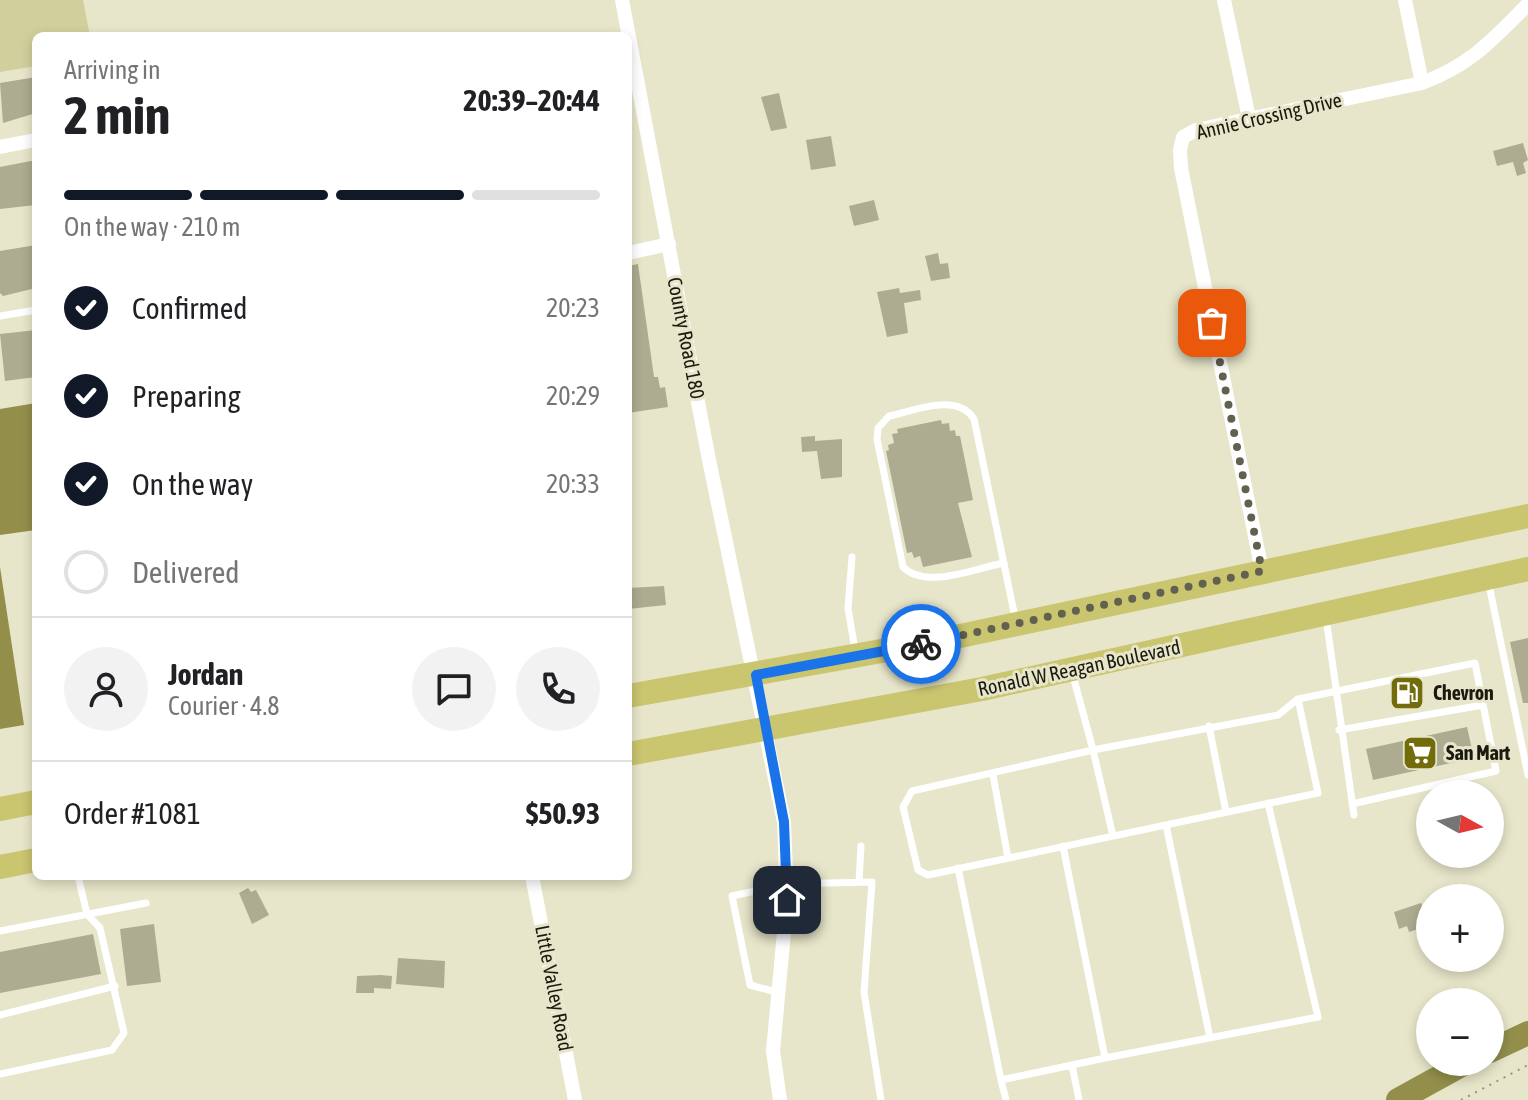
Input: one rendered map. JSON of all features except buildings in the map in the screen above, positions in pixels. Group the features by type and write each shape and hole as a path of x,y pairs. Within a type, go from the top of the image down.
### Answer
{"main road":[{"path":"632,695 756,675 1017,624 1528,516"},
{"name":"Ronald W Reagan Boulevard","path":"632,753 1072,670 1528,569"},
{"path":"0,809 32,803"},
{"path":"0,867 32,861"}],"street":[{"name":"County Road 180","path":"622,0 628,32"},
{"path":"1224,0 1249,118"},
{"path":"1405,0 1422,83"},
{"name":"Annie Crossing Drive","path":"1262,571 1180,150 1183,137 1196,130 1249,118 1422,83 1468,62 1528,4"},
{"name":"County Road 180","path":"632,52 728,554 756,675 784,822 788,884 773,1051 780,1100"},
{"path":"0,147 32,141"},
{"path":"632,252 669,244"},
{"name":"Little Valley Road","path":"533,880 575,1100"}],"lane":[{"path":"0,316 32,311"},
{"path":"1004,563 926,578 903,567 877,439 882,421 889,416 951,404 969,411 974,419 1017,624"},
{"path":"852,557 848,608 856,656"},
{"path":"1487,578 1528,775"},
{"path":"1325,616 1337,690 1339,730 1354,815"},
{"path":"1298,699 1318,793 928,875 918,870 903,807 912,791 1093,750 1278,715 1298,699 1475,663 1496,771 1352,804"},
{"path":"1072,670 1113,836"},
{"path":"1339,730 1483,705"},
{"path":"1209,726 1226,812"},
{"path":"993,775 1008,858"},
{"path":"1001,1080 1318,1017 1268,803"},
{"path":"1166,825 1210,1038"},
{"path":"859,882 861,846"},
{"path":"1063,846 1105,1058"},
{"path":"958,868 1006,1100"},
{"path":"0,1074 112,1050 124,1033 100,928 87,914 79,880"},
{"path":"776,992 750,985 732,896 788,884 872,882 864,992 881,1100"},
{"path":"0,931 146,903"},
{"path":"0,1015 115,986"},
{"path":"1072,1065 1079,1100"}],"path":[{"path":"1461,1100 1528,1065"}],"shaded area":[{"path":"0,0 83,0 89,32 32,32 32,67 0,72"},
{"path":"32,404 32,531 0,535 0,409"},
{"path":"0,567 24,725 0,729"}],"waterway":[{"path":"1504,1044 1528,1033"},
{"path":"1398,1100 1442,1076"}],"way so far":[{"path":"921,644 1262,571 1212,323"}],"place":[{"name":"Chevron","path":"1407,693"},
{"name":"San Mart","path":"1420,753"}],"route":[{"path":"787,900 784,822 756,675 921,644"}]}
